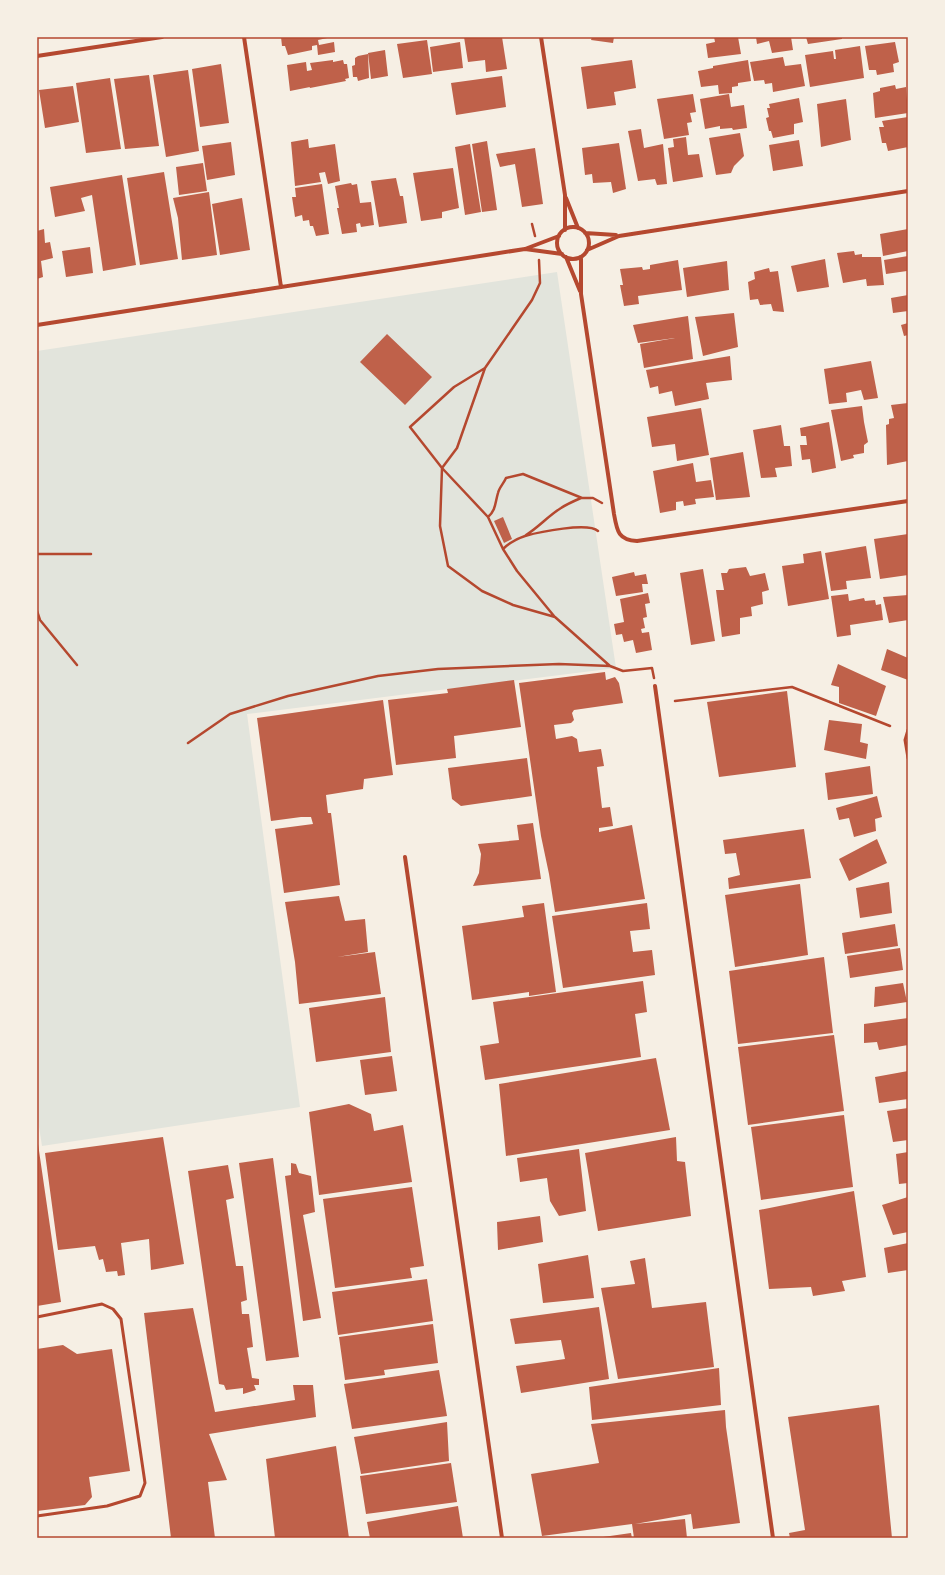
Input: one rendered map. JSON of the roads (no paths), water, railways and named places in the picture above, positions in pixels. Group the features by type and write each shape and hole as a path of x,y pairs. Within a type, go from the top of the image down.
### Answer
{"street":[{"path":"37,56 162,37"},
{"path":"244,37 281,287"},
{"path":"541,37 566,195 565,230"},
{"path":"585,233 618,236 908,191"},
{"path":"566,195 578,228 585,233 589,241 587,250"},
{"path":"37,325 525,249 559,236 565,230 578,228"},
{"path":"559,236 557,245 564,255 581,294"},
{"path":"525,249 564,255 571,259 581,257 587,250 618,236"},
{"path":"581,257 581,294 616,528 621,537 628,541 637,541 908,501"},
{"path":"655,686 773,1538"},
{"path":"406,857 502,1538"}],"lane":[{"path":"908,730 905,740 908,758"},
{"path":"37,1317 102,1304 113,1309 121,1319 145,1483 140,1496 107,1506 37,1516"}]}
